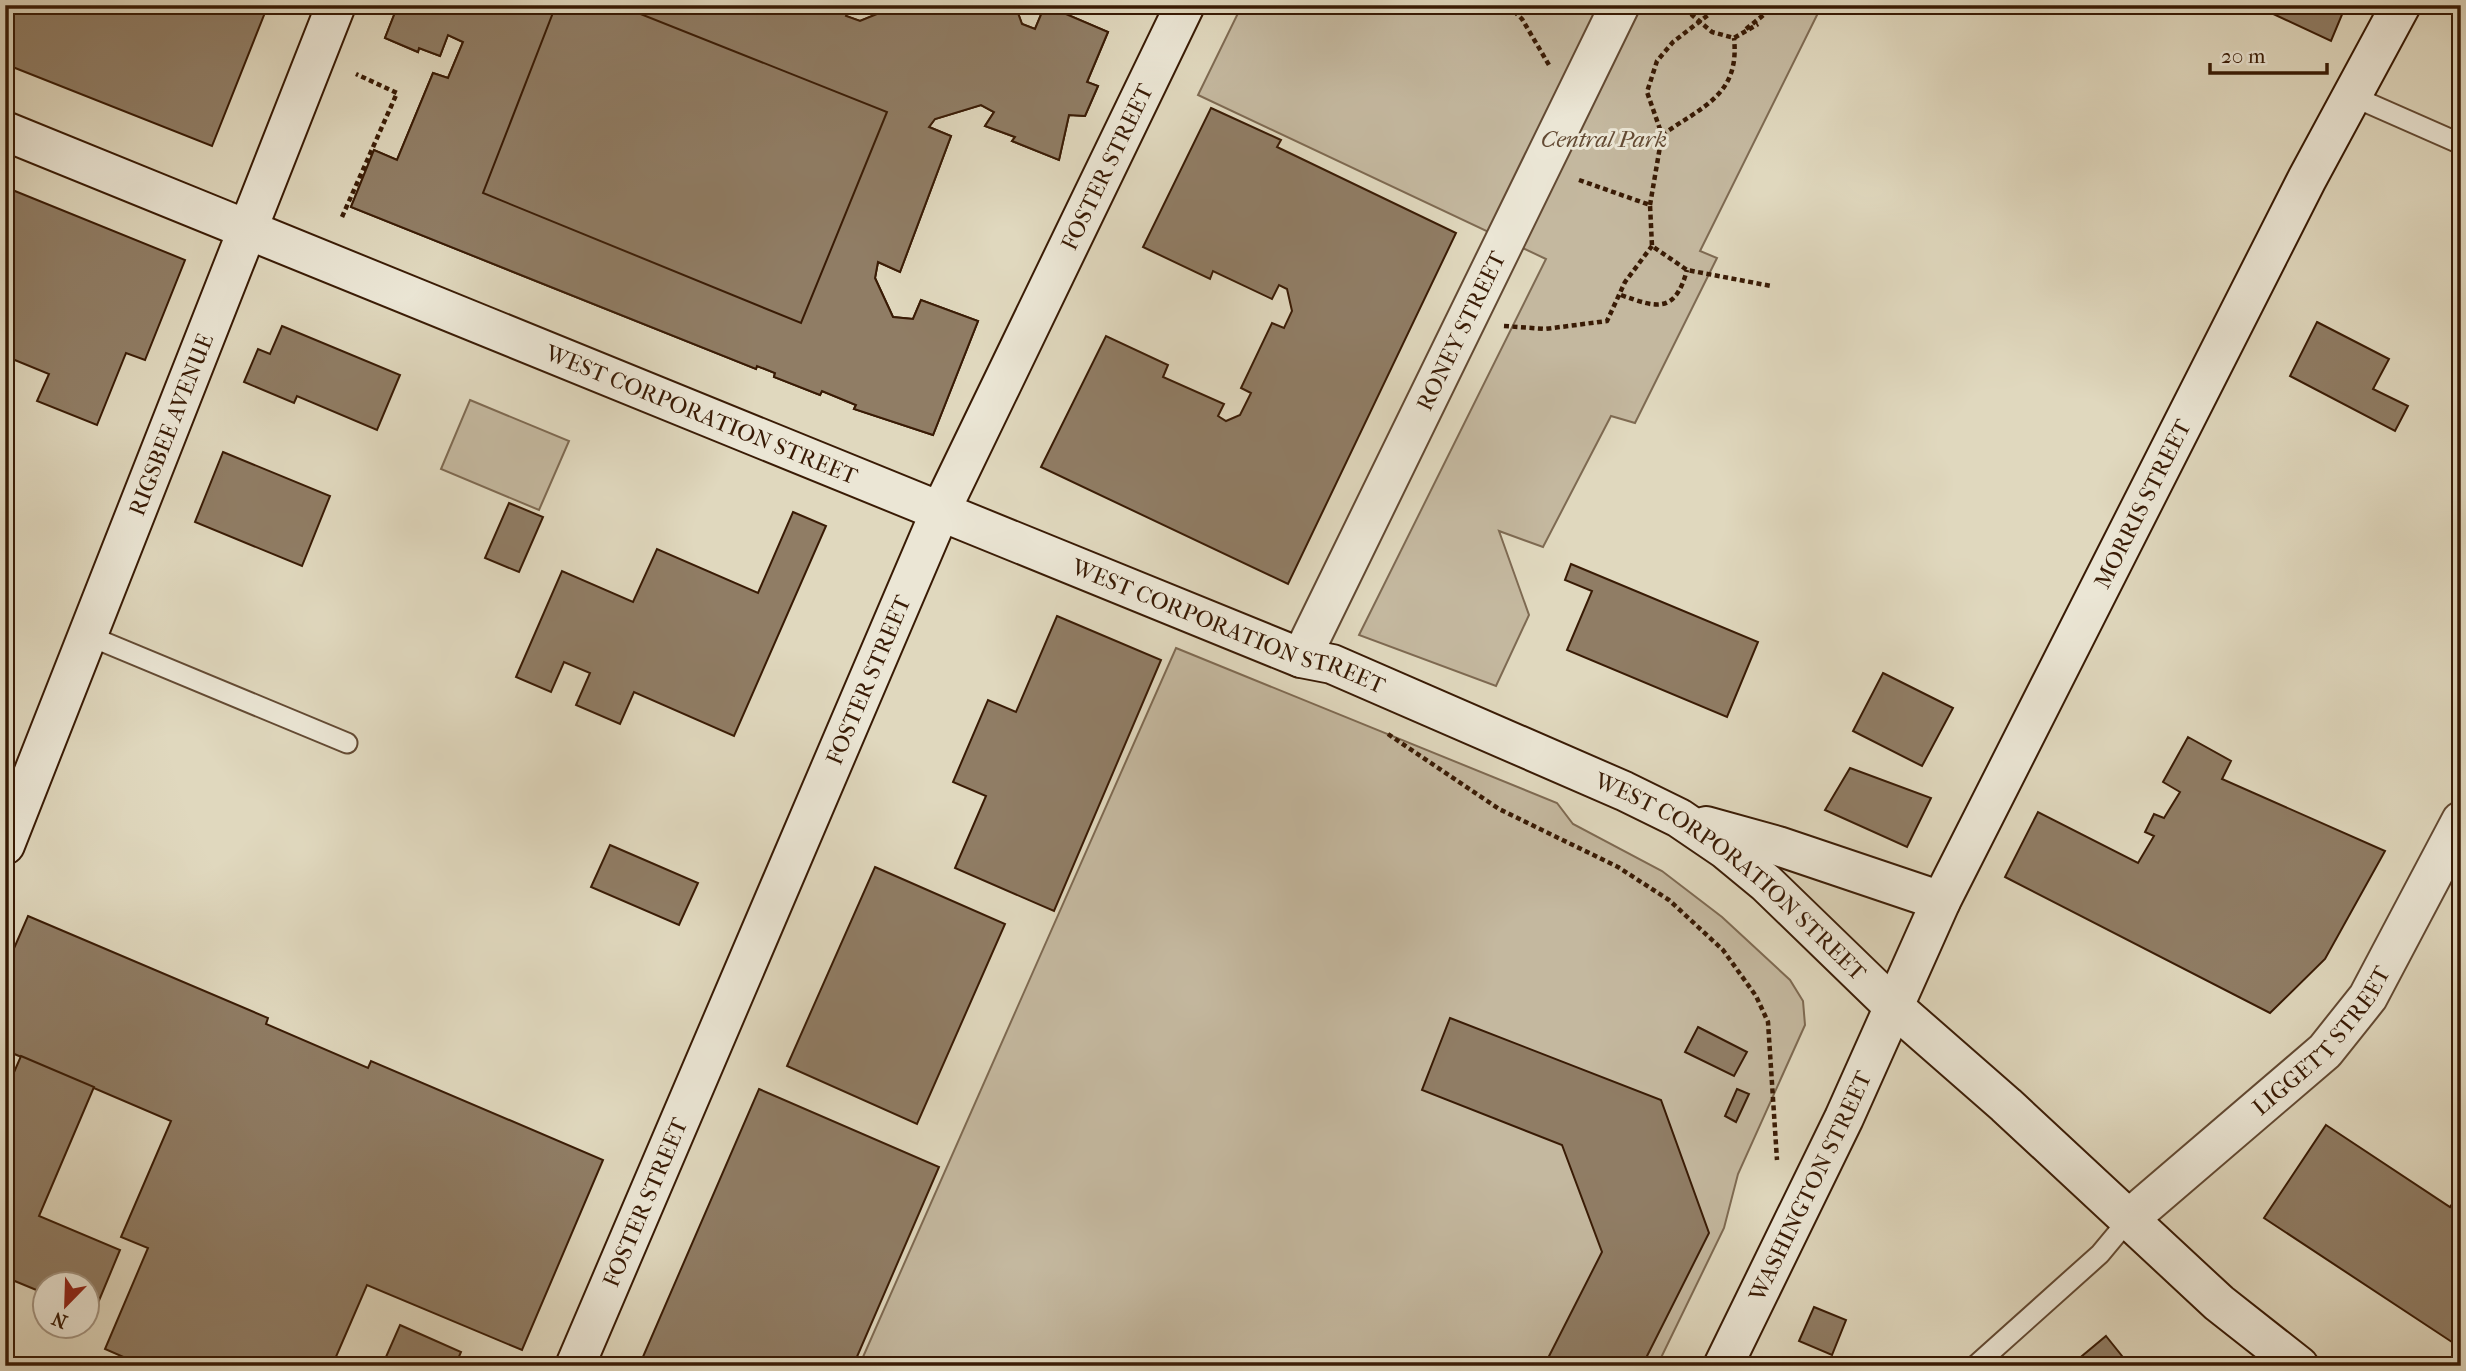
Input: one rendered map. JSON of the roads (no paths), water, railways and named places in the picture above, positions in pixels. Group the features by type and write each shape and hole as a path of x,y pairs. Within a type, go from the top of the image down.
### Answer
{"street":[{"name":"RIGSBEE AVENUE","path":"5,845 336,5"},
{"name":"FOSTER STREET","path":"575,1366 940,512 1185,5"},
{"name":"RONEY STREET","path":"1301,658 1545,164 1620,5"},
{"name":"MORRIS STREET","path":"1894,1007 1941,901 2352,96 2402,5"},
{"name":"WEST CORPORATION STREET","path":"5,131 1301,658 1343,669 1624,791 1679,818 1766,883 1894,1007 2130,1219 2219,1303 2298,1366"},
{"path":"1679,818 1778,846 1941,901"},
{"name":"LIGGETT STREET","path":"2130,1219 2325,1051 2368,997 2461,821"},
{"name":"WASHINGTON STREET","path":"1723,1366 1844,1118 1894,1007"}],"lane":[{"path":"2352,96 2461,144"},
{"path":"87,635 347,743"},
{"path":"1975,1366 2100,1254 2130,1219"}],"park label":[{"name":"Central Park","path":"1604,139"}]}
